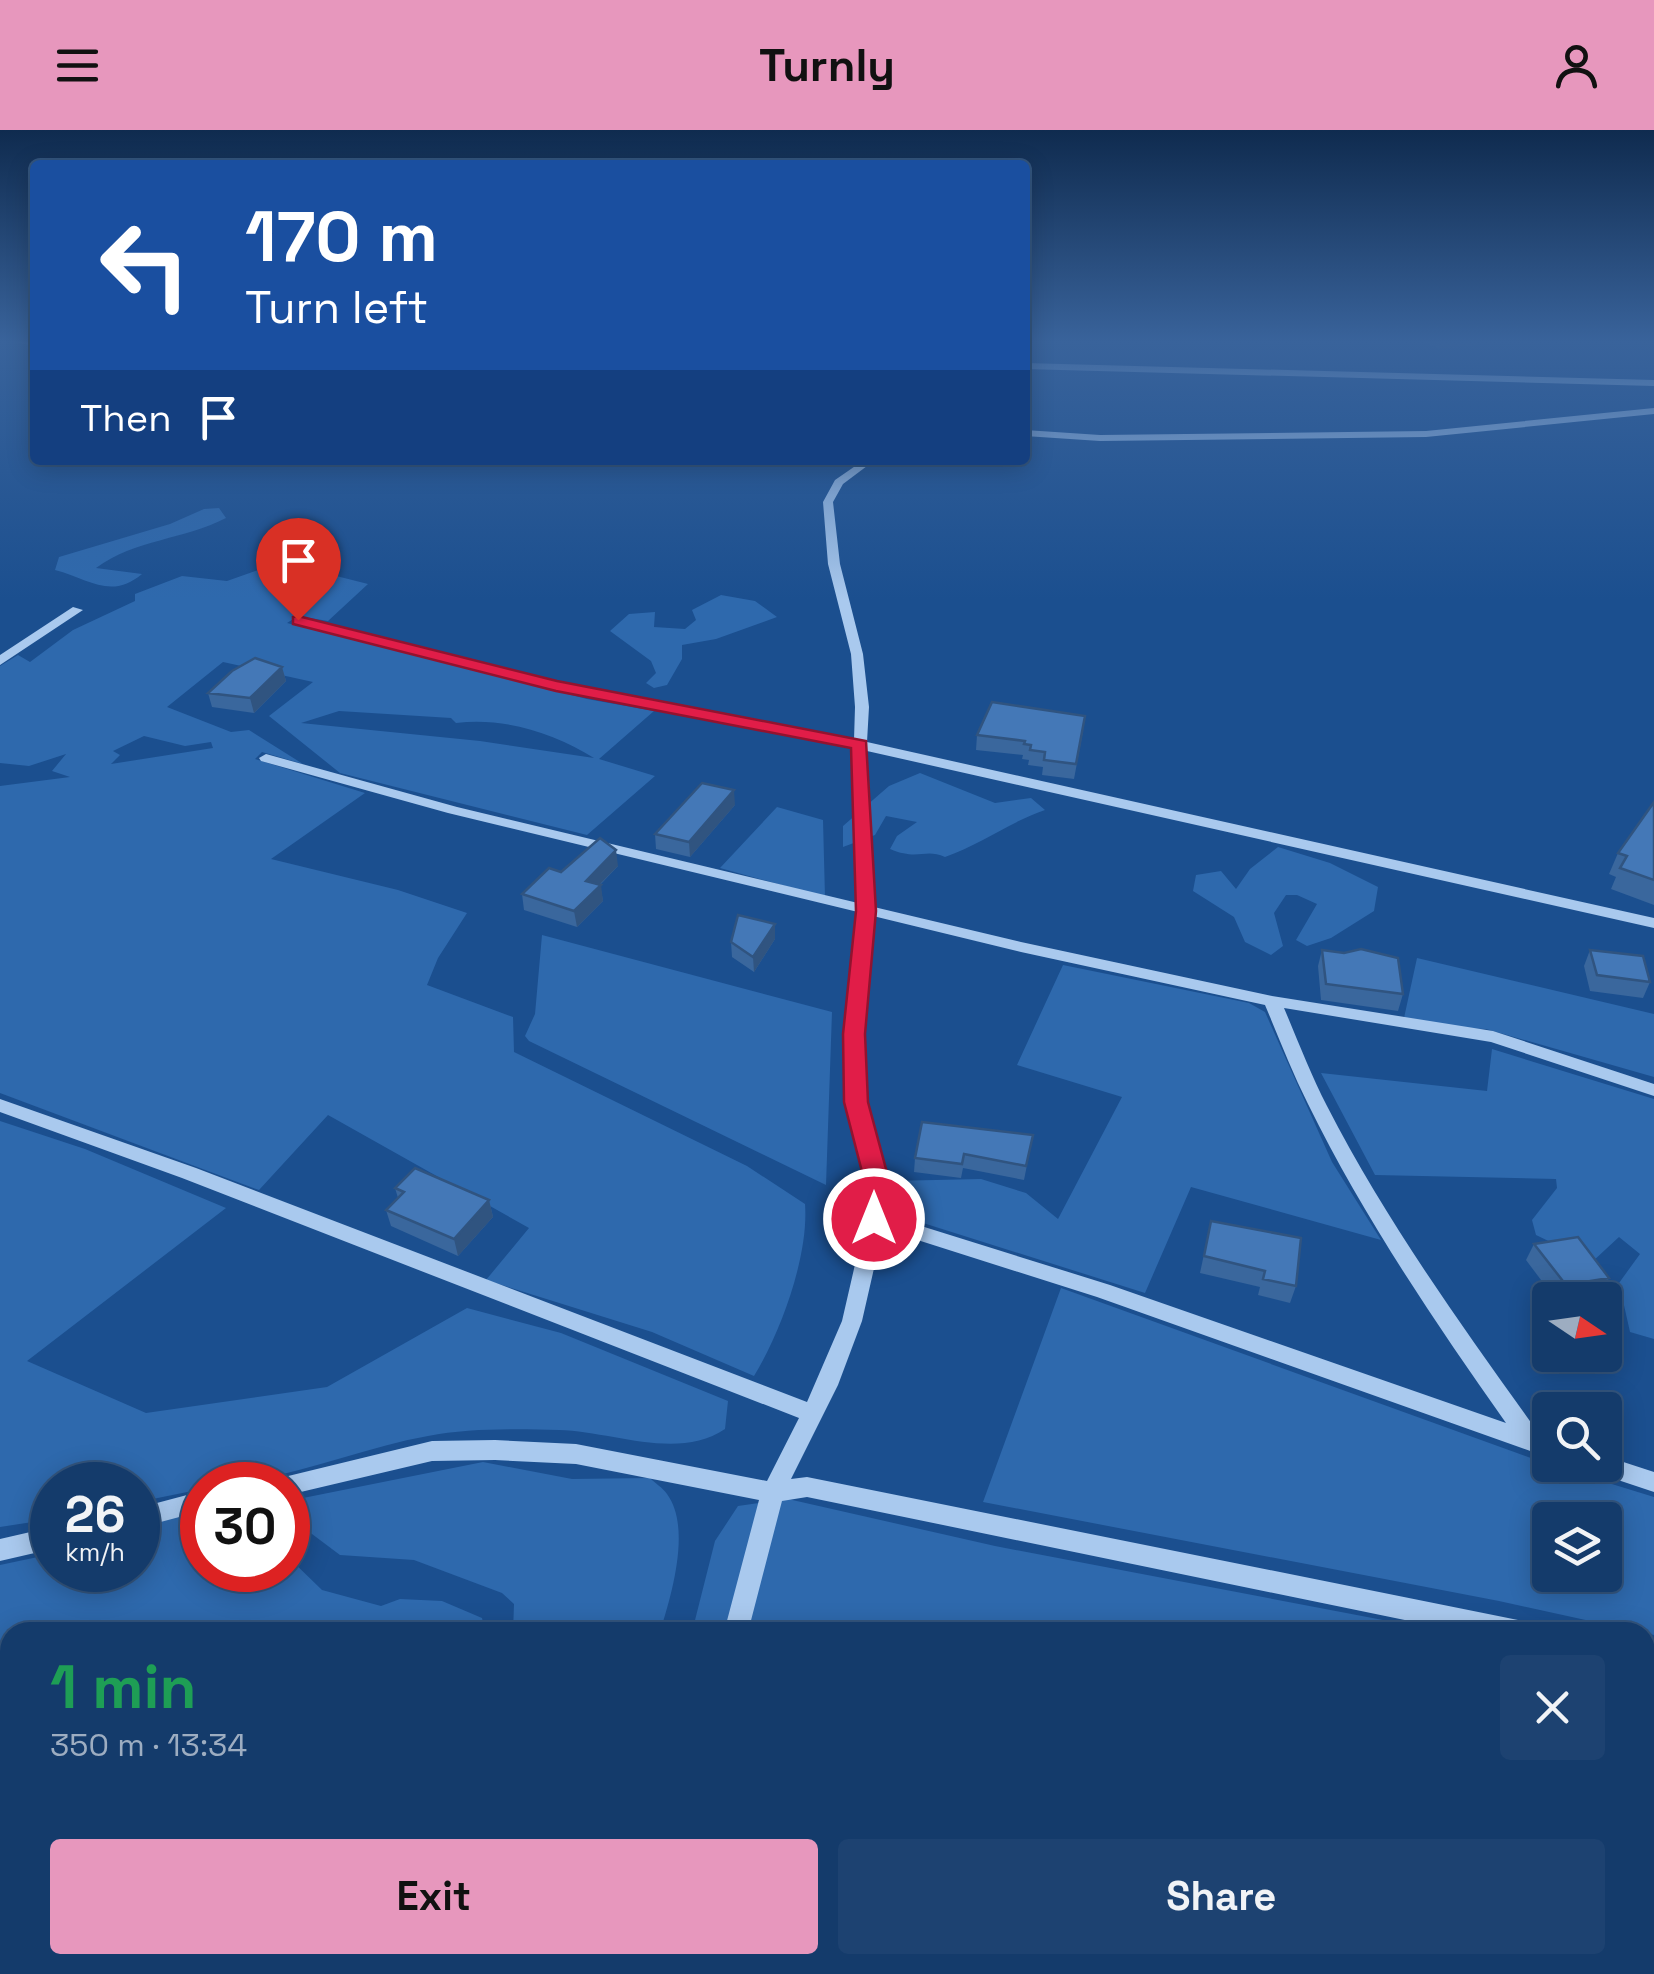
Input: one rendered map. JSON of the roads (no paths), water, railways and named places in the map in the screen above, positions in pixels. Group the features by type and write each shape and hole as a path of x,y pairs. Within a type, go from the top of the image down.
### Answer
{"street":[{"path":"1030,433 1100,438 1426,434 1485,428"},
{"path":"739,1622 772,1492 852,1321 881,1195 855,1085 854,1034 866,911 862,707 857,654 834,564 828,502 839,482 863,465"},
{"path":"0,662 78,610"},
{"path":"298,620 556,686 860,745 1654,923"},
{"path":"266,758 453,810 866,911 1272,1001 1493,1037 1654,1090"},
{"path":"1272,1001 1317,1105 1366,1190 1429,1292 1532,1434"},
{"path":"0,1105 189,1173 812,1413"},
{"path":"874,1219 1103,1291 1532,1443"},
{"path":"310,1480 432,1451 576,1454 772,1492 807,1487 1469,1622"},
{"path":"1622,1472 1654,1482"},
{"path":"0,1550 30,1543"}]}
